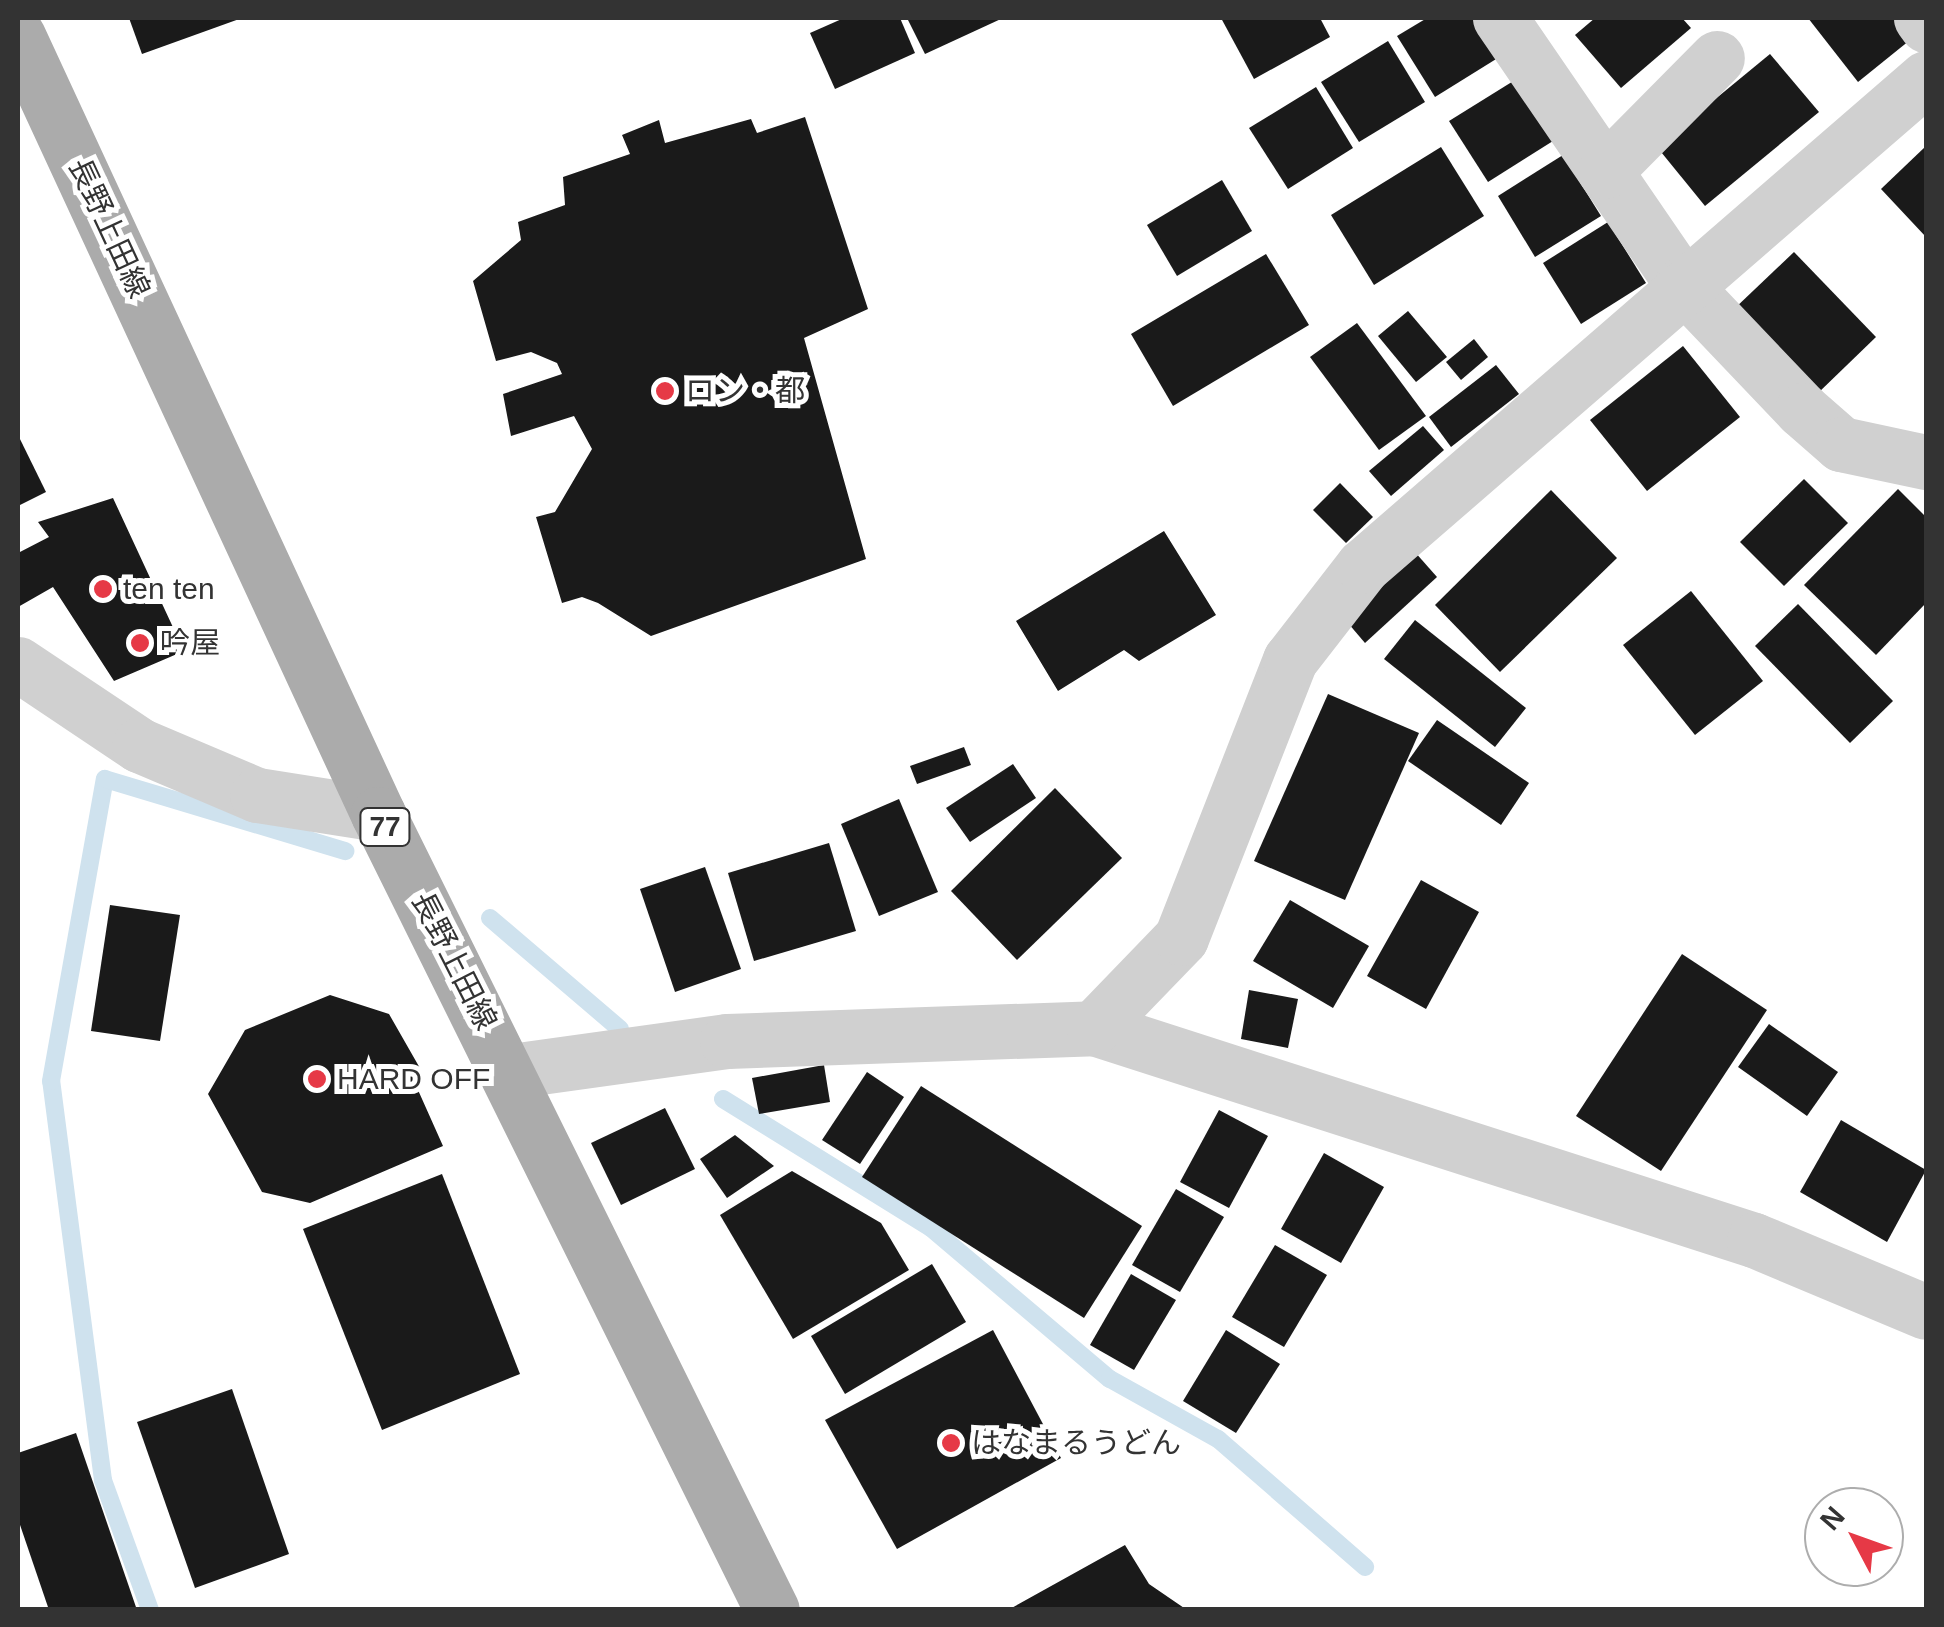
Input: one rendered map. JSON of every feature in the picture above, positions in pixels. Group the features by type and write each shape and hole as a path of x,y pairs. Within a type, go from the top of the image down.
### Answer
{"main road":[{"name":"長野上田線","path":"18,36 378,814 511,1071 772,1610"}],"street":[{"path":"1500,18 1682,284 1841,444 1926,462"},
{"path":"1921,18 1926,24"},
{"path":"1605,171 1717,58"},
{"path":"1094,1028 1181,938 1290,660 1363,566 1682,284 1873,132 1926,78"},
{"path":"18,664 139,745 257,795 378,814"},
{"path":"511,1071 728,1041 1094,1028 1754,1240 1926,1312"}],"building":[{"path":"129,18 242,18 142,54"},
{"path":"844,18 900,18 915,53 835,89 810,33"},
{"path":"907,18 1003,18 925,54"},
{"path":"1221,18 1320,18 1330,37 1254,79"},
{"path":"1427,18 1477,18 1501,56 1435,97 1397,36"},
{"path":"1595,18 1682,18 1691,28 1621,88 1575,35"},
{"path":"1808,18 1901,18 1915,36 1858,82"},
{"path":"1388,41 1425,102 1359,142 1321,82"},
{"path":"1770,54 1819,112 1705,206 1657,147"},
{"path":"1515,80 1553,141 1488,182 1449,121"},
{"path":"1316,87 1353,148 1288,189 1249,128"},
{"path":"805,117 868,309 804,338 866,559 651,636 582,597 562,603 536,517 555,512 592,449 574,416 511,436 503,394 562,374 557,363 531,352 496,361 473,281 521,240 518,222 565,205 563,177 630,154 622,135 659,120 665,143 751,119 757,133"},
{"path":"1926,146 1926,237 1881,189"},
{"path":"1441,147 1484,216 1374,285 1331,215"},
{"path":"1563,155 1601,216 1535,257 1498,196"},
{"path":"1222,180 1252,231 1177,276 1147,225"},
{"path":"1608,222 1646,283 1581,324 1543,263"},
{"path":"1794,252 1876,337 1816,395 1733,310"},
{"path":"1266,254 1309,325 1173,406 1131,334"},
{"path":"1408,311 1447,357 1416,382 1378,336"},
{"path":"1357,323 1426,416 1379,450 1310,357"},
{"path":"1474,339 1488,357 1461,380 1446,362"},
{"path":"1683,346 1740,417 1647,491 1590,420"},
{"path":"1496,365 1519,394 1451,447 1429,417"},
{"path":"1423,426 1444,450 1391,496 1369,471"},
{"path":"18,435 46,492 18,506"},
{"path":"1804,479 1848,523 1784,586 1740,542"},
{"path":"1340,483 1373,517 1346,543 1313,510"},
{"path":"1898,489 1926,517 1926,603 1876,655 1804,585"},
{"path":"1551,490 1617,558 1500,672 1435,605"},
{"path":"113,498 184,651 114,681 53,587 18,607 18,553 49,537 38,522"},
{"path":"1164,531 1216,615 1139,661 1124,650 1058,691 1016,621"},
{"path":"1414,551 1437,577 1365,643 1342,616"},
{"path":"1691,591 1763,681 1695,735 1623,645"},
{"path":"1798,604 1893,701 1850,743 1755,646"},
{"path":"1415,620 1526,708 1495,747 1384,659"},
{"path":"1328,694 1419,733 1345,900 1254,861"},
{"path":"1437,720 1529,783 1501,825 1408,761"},
{"path":"964,747 971,765 917,784 910,766"},
{"path":"1013,764 1036,798 970,842 946,808"},
{"path":"1055,788 1122,858 1017,960 951,891"},
{"path":"899,799 938,892 879,916 841,824"},
{"path":"829,843 856,931 754,961 728,873"},
{"path":"705,867 741,969 675,992 640,889"},
{"path":"1421,880 1479,912 1426,1009 1367,976"},
{"path":"1290,900 1369,946 1333,1008 1253,961"},
{"path":"110,905 180,915 160,1041 91,1031"},
{"path":"1682,954 1767,1010 1661,1171 1576,1116"},
{"path":"1249,990 1298,999 1288,1048 1241,1039"},
{"path":"330,995 389,1014 425,1077 418,1090 443,1146 310,1203 262,1192 208,1094 245,1030"},
{"path":"1769,1024 1838,1072 1807,1116 1738,1067"},
{"path":"824,1065 830,1102 759,1114 752,1078"},
{"path":"867,1072 904,1097 860,1164 822,1140"},
{"path":"921,1086 1142,1226 1084,1318 862,1177"},
{"path":"665,1108 695,1169 621,1205 591,1143"},
{"path":"1219,1110 1268,1136 1229,1208 1180,1182"},
{"path":"1841,1120 1926,1170 1887,1242 1800,1192"},
{"path":"735,1135 774,1166 727,1198 700,1159"},
{"path":"1324,1153 1384,1187 1341,1263 1281,1229"},
{"path":"792,1171 881,1223 909,1270 793,1339 720,1215"},
{"path":"442,1174 520,1374 382,1430 303,1229"},
{"path":"1176,1189 1224,1217 1180,1292 1132,1265"},
{"path":"1275,1245 1327,1275 1284,1347 1232,1317"},
{"path":"932,1264 966,1322 845,1394 811,1336"},
{"path":"1131,1274 1176,1300 1134,1370 1090,1345"},
{"path":"993,1330 1061,1458 897,1549 825,1420"},
{"path":"1226,1330 1280,1364 1236,1433 1183,1401"},
{"path":"232,1389 289,1554 195,1588 137,1422"},
{"path":"76,1433 137,1610 49,1610 18,1519 18,1453"},
{"path":"1125,1545 1149,1584 1187,1610 1008,1610"}],"waterway":[{"path":"150,1610 103,1480 51,1081 105,779 345,851"},
{"path":"490,918 620,1029"},
{"path":"723,1099 931,1228 1110,1379 1218,1439 1365,1567"}],"place":[{"name":"ロン・都","path":"665,391"},
{"name":"ten ten","path":"103,589"},
{"name":"吟屋","path":"140,643"},
{"name":"HARD OFF","path":"317,1079"},
{"name":"はなまるうどん","path":"951,1443"}]}
